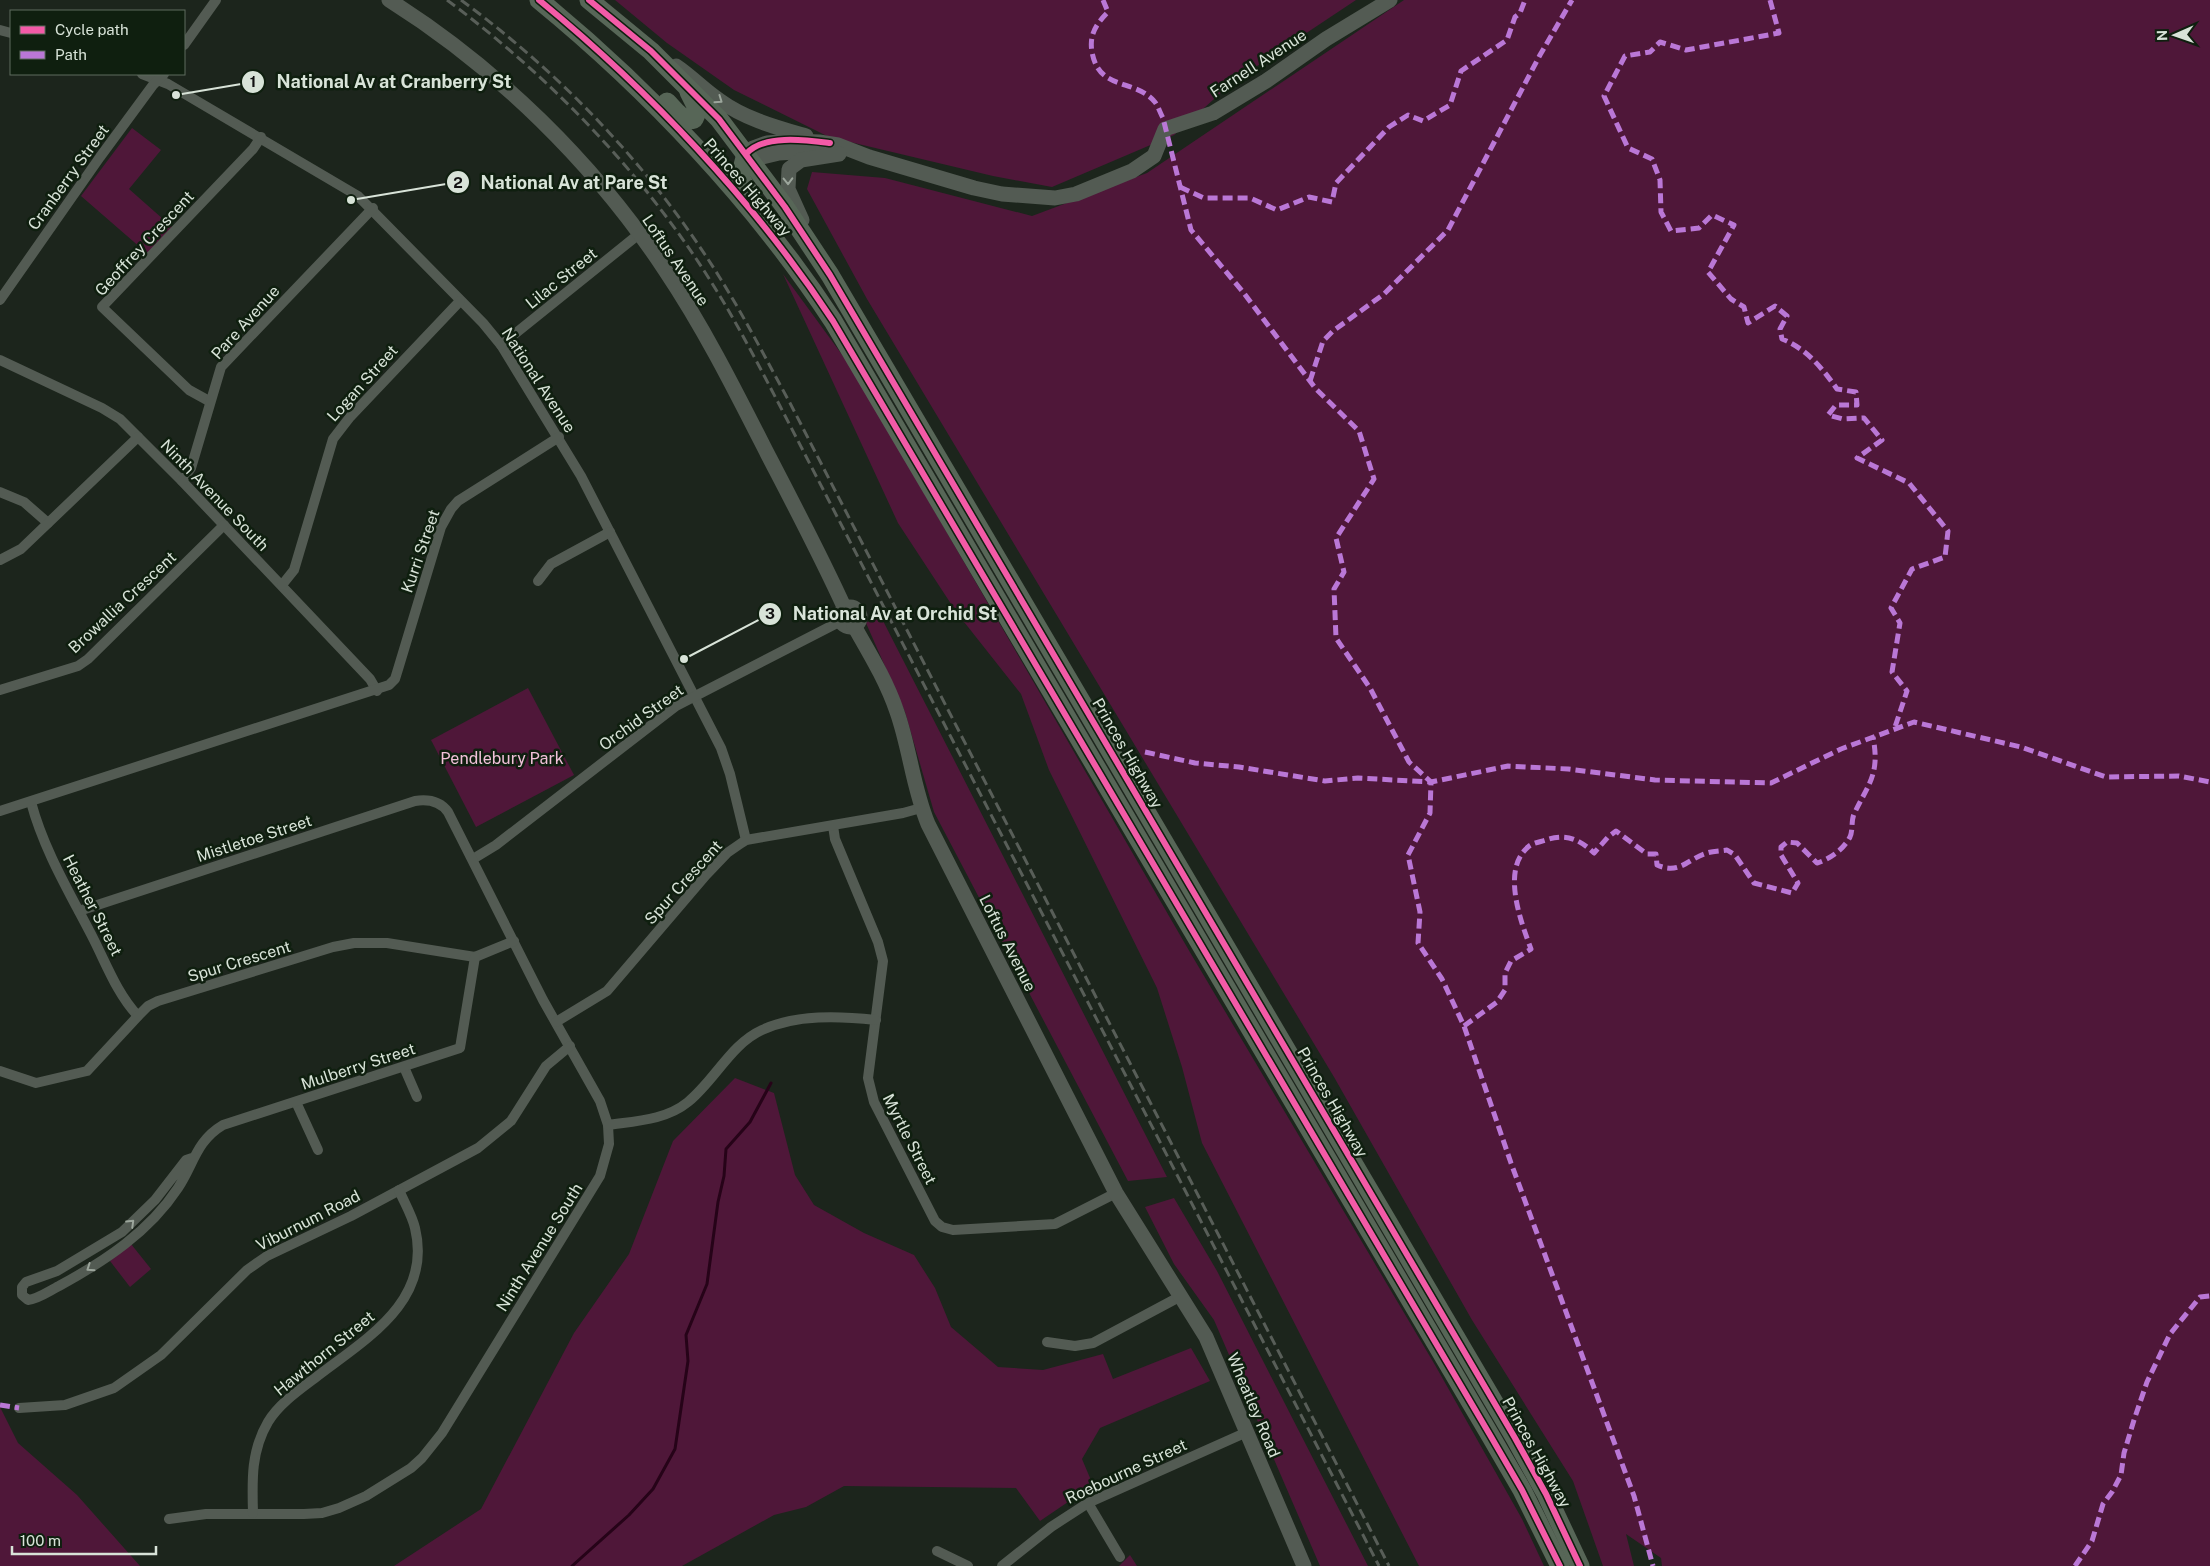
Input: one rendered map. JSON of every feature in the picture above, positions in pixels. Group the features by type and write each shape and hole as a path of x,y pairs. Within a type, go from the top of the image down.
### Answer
{"highway":[{"name":"Princes Highway","path":"539,0 596,48 692,143 723,177 793,262 861,366 1144,850 1453,1371 1522,1490 1560,1566"},
{"name":"Princes Highway","path":"589,0 651,51 719,118 746,159 789,213 830,275 1497,1407 1546,1494 1580,1566"},
{"path":"596,48 633,72 682,116 691,120 696,118 698,110 685,84"},
{"path":"692,143 715,158 746,159 740,174 743,184 793,262"}],"street":[{"path":"185,44 216,0"},
{"name":"Loftus Avenue","path":"389,0 478,64 525,107 580,163 639,234 678,290 726,371 847,618 877,667 897,712 921,808 1116,1193 1160,1264"},
{"name":"Farnell Avenue","path":"746,159 835,149 1002,194 1055,198 1076,194 1132,171 1154,156 1165,129 1213,113 1266,81 1326,39 1390,0"},
{"path":"651,51 677,66 713,96 737,112 835,149"},
{"name":"National Avenue","path":"149,75 162,77 358,196 373,208 460,301 483,322 501,346 559,437 694,696 726,761 746,840"},
{"name":"Cranberry Street","path":"0,300 100,157 153,85 162,77"},
{"name":"Geoffrey Crescent","path":"209,402 189,390 102,307 253,150 261,137"},
{"path":"830,275 791,198 787,178 790,168 799,160 818,156 835,149"},
{"name":"Pare Avenue","path":"182,481 191,468 209,402 221,367 373,208"},
{"name":"Lilac Street","path":"501,346 639,234"},
{"name":"Logan Street","path":"282,585 294,570 333,439 460,301"},
{"name":"Ninth Avenue South","path":"0,360 112,413 182,481 282,585 370,679 377,691"},
{"name":"Kurri Street","path":"377,691 389,686 395,679 441,527 451,509 458,501 559,437"},
{"path":"0,560 21,549 138,438"},
{"path":"0,492 24,502 48,522"},
{"name":"Browallia Crescent","path":"0,690 78,666 88,659 224,525"},
{"path":"538,581 551,564 610,532"},
{"name":"Orchid Street","path":"473,860 496,845 676,706 847,618"},
{"path":"0,811 377,691"},
{"name":"Mistletoe Street","path":"79,912 415,801 423,800 439,803"},
{"name":"Heather Street","path":"31,802 52,859 123,998 138,1016"},
{"name":"Ninth Avenue South","path":"169,1519 206,1514 313,1514 339,1508 366,1496 422,1458 442,1432 600,1176 609,1144 608,1125 600,1102 556,1022 448,812 439,803"},
{"name":"Spur Crescent","path":"556,1022 607,991 721,859 746,840 833,826 921,808"},
{"name":"Myrtle Street","path":"833,826 835,839 881,951 883,974 869,1067 868,1086 874,1102 932,1217 942,1227 954,1230 1055,1224 1116,1193"},
{"path":"475,957 514,940"},
{"name":"Spur Crescent","path":"0,1071 36,1083 87,1071 148,1006 158,1001 333,947 354,943 387,943 475,957"},
{"name":"Mulberry Street","path":"192,1158 186,1160 155,1200 122,1232 57,1271 26,1282 22,1287 22,1295 28,1300 37,1298 84,1272 131,1240 168,1202 192,1166 192,1158 206,1137 223,1125 460,1048 475,957"},
{"path":"608,1125 654,1118 687,1103 739,1047 761,1030 780,1023 806,1019 851,1017 876,1020"},
{"name":"Viburnum Road","path":"19,1408 66,1405 114,1388 161,1355 247,1270 267,1256 399,1190 478,1148 497,1134 511,1121 546,1066 554,1057 570,1046"},
{"path":"404,1066 417,1097"},
{"path":"296,1102 318,1150"},
{"name":"Hawthorn Street","path":"253,1514 252,1473 254,1457 270,1419 303,1387 384,1325 403,1302 410,1288 417,1259 418,1243 415,1227 399,1190"},
{"name":"Wheatley Road","path":"1160,1264 1206,1336 1304,1566"},
{"path":"1047,1342 1075,1346 1093,1343 1181,1296"},
{"name":"Roebourne Street","path":"1002,1566 1051,1527 1088,1502 1247,1432"},
{"path":"1088,1502 1120,1557"},
{"path":"937,1551 968,1566"}],"green space":[{"path":"615,0 1356,0 1233,82 1174,135 1052,187 993,176 829,137 734,90 667,43"},
{"path":"1404,0 2210,0 2210,1566 1662,1566 1661,1558 1626,1534 1634,1566 1603,1566 1573,1481 1472,1320 1334,1077 867,299 807,189 812,172 885,178 1032,216 1147,173"},
{"path":"132,128 161,150 129,189 172,227 149,255 81,196"},
{"path":"783,274 851,367 1191,954 1435,1365 1522,1519 1544,1566 1419,1566 1202,1143 1182,1067 1157,988 1049,770 1021,694 957,613 898,523"},
{"path":"879,613 1167,1177 1128,1181 934,812 905,712 866,623"},
{"name":"Pendlebury Park","path":"528,688 574,775 476,827 431,740"},
{"path":"735,1078 774,1093 795,1175 814,1205 864,1233 914,1255 935,1288 951,1327 998,1367 1043,1370 1103,1354 1113,1379 1191,1348 1210,1381 1100,1428 1082,1459 1093,1485 1040,1521 1016,1488 844,1486 806,1507 774,1515 682,1566 394,1566 481,1509 574,1333 629,1254 673,1141"},
{"path":"1174,1198 1217,1271 1368,1566 1320,1566 1214,1320 1174,1264 1145,1207"},
{"path":"131,1244 151,1269 130,1287 110,1261"},
{"path":"0,1407 18,1443 77,1495 140,1566 0,1566"},
{"path":"1130,1555 1137,1566 1119,1566"}],"waterway":[{"path":"572,1566 629,1515 653,1489 675,1449 688,1361 686,1335 707,1284 718,1202 724,1176 726,1149 750,1122 771,1083"}],"railway":[{"path":"447,0 522,61 591,128 654,201 720,295 780,406 1379,1566"},
{"path":"461,0 535,60 604,127 636,162 666,200 694,238 729,293 790,403 1389,1566"}],"marked path":[{"path":"1103,0 1108,12 1097,25 1091,46 1096,64 1109,79 1146,94 1157,105 1163,118 1191,230 1243,292 1316,389 1359,431 1374,479 1336,538 1344,572 1334,589 1336,638 1370,688 1409,762 1431,782 1430,813 1408,855 1420,912 1418,943 1442,979 1464,1026 1511,1163 1634,1496 1653,1566"},
{"path":"1180,187 1204,198 1250,198 1277,210 1309,197 1332,202 1336,183 1389,127 1408,115 1423,121 1450,105 1461,71 1507,40 1515,17 1520,13 1525,0"},
{"path":"1310,381 1323,341 1333,331 1384,294 1448,230 1540,55 1572,0"},
{"path":"1770,0 1779,33 1686,50 1660,42 1650,52 1625,56 1604,96 1628,148 1652,159 1660,180 1661,212 1671,231 1699,228 1712,215 1734,225 1708,272 1731,299 1744,307 1748,323 1775,306 1787,316 1780,329 1782,339 1806,354 1820,367 1837,389 1856,392 1857,405 1836,405 1828,415 1843,419 1864,418 1882,440 1857,458 1909,483 1948,531 1945,557 1912,569 1891,608 1900,623 1892,672 1907,691 1894,730"},
{"path":"1145,752 1195,763 1239,767 1325,781 1358,778 1431,782 1508,766 1568,769 1655,780 1771,783 1841,749 1914,722 2021,747 2106,777 2179,776 2210,782"},
{"path":"1464,1026 1497,1002 1505,990 1505,973 1511,961 1531,949 1519,911 1514,882 1520,857 1528,847 1553,838 1566,837 1583,844 1594,853 1616,831 1647,854 1656,854 1657,865 1665,868 1678,867 1707,853 1727,850 1735,855 1754,883 1792,893 1798,883 1781,855 1781,847 1787,842 1797,843 1817,863 1827,859 1844,846 1850,837 1854,814 1872,778 1875,760 1873,737"},
{"path":"2075,1566 2092,1541 2103,1504 2121,1475 2124,1453 2147,1382 2170,1334 2200,1297 2210,1296"},
{"path":"0,1405 19,1408"}],"cycle path":[{"path":"539,0 620,71 698,150 770,233 833,321 1490,1435 1522,1490 1560,1566"},
{"path":"589,0 651,51 719,119 785,207 830,275 1515,1438 1546,1494 1580,1566"},
{"path":"746,154 763,143 774,141 798,140 830,143"}],"place":[{"name":"National Av at Cranberry St","path":"176,95"},
{"name":"National Av at Pare St","path":"351,200"},
{"name":"National Av at Orchid St","path":"684,659"}]}
